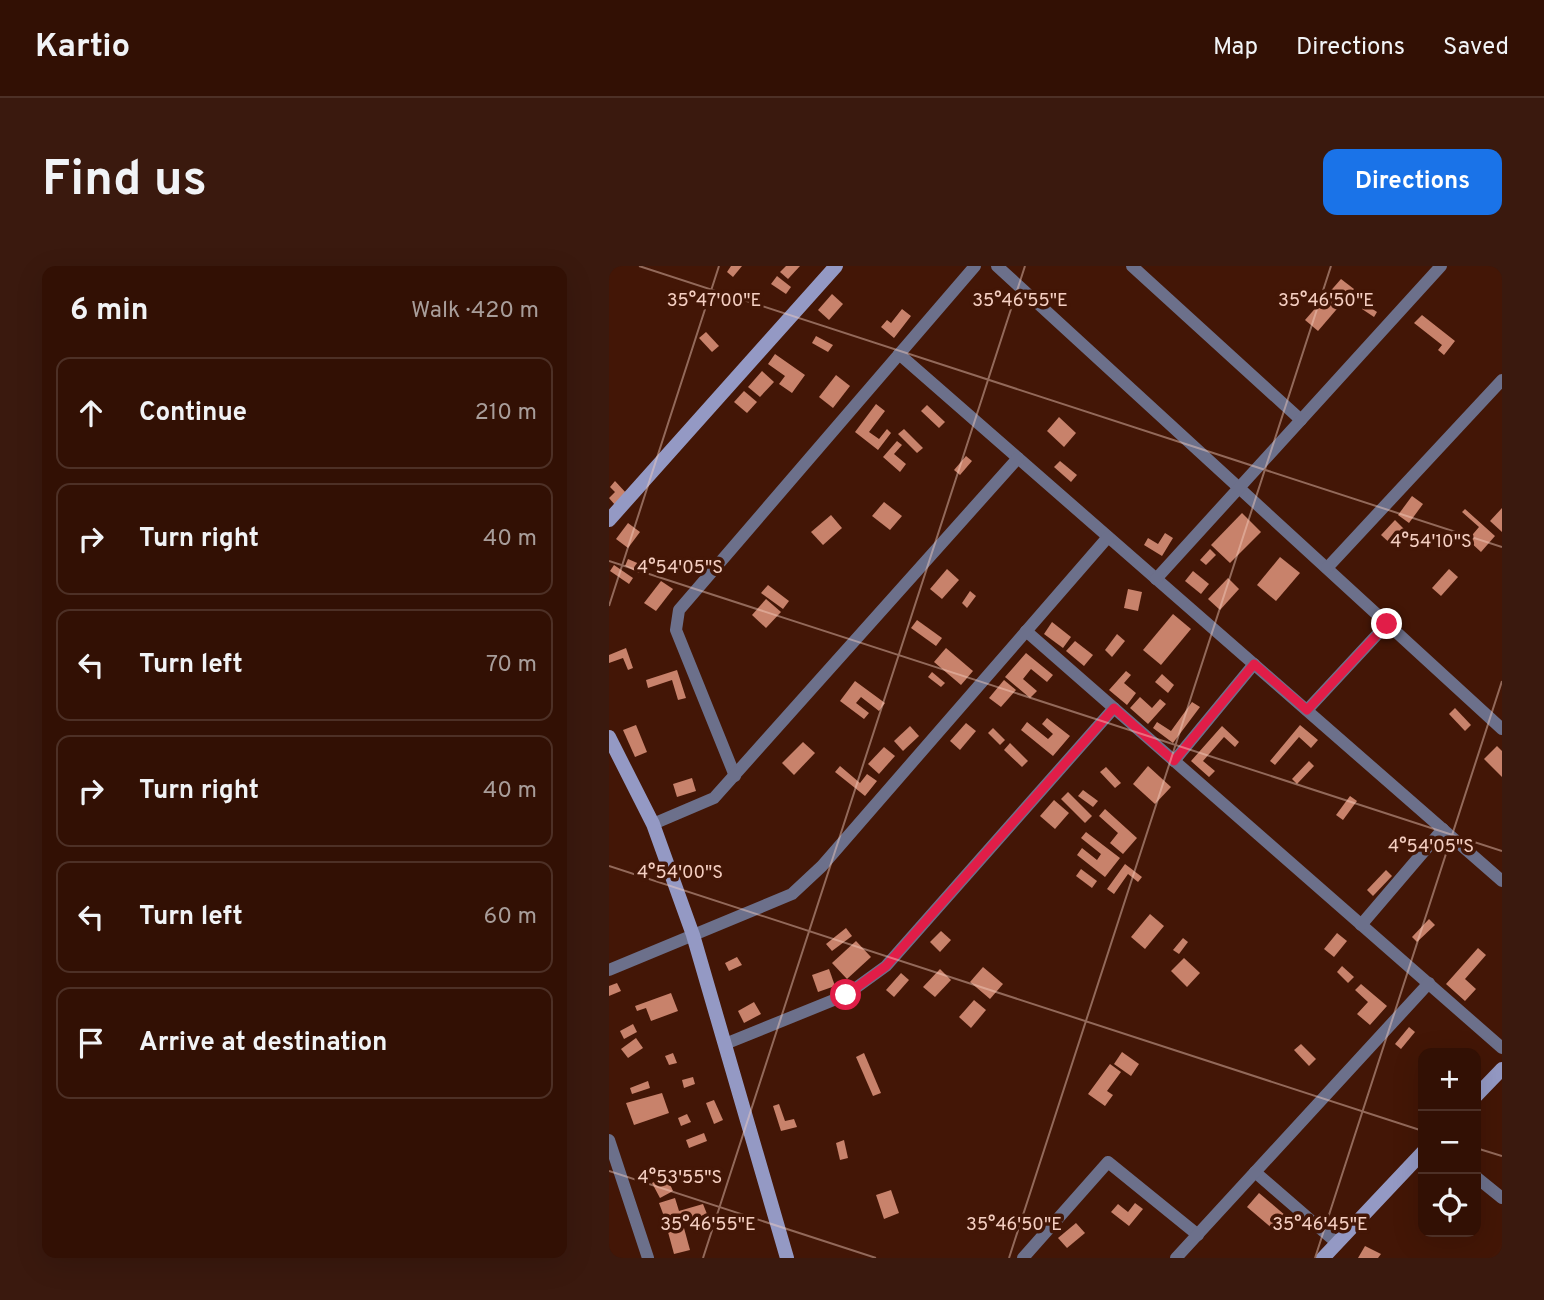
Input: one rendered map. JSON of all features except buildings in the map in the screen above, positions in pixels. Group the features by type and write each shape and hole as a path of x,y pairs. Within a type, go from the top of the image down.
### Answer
{"street":[{"path":"609,520 835,266"},
{"path":"735,776 675,630 679,610 975,266"},
{"path":"997,266 1502,729"},
{"path":"1132,266 1301,420"},
{"path":"1156,579 1441,266"},
{"path":"899,354 1502,881"},
{"path":"1327,568 1502,380"},
{"path":"653,824 715,798 1018,458"},
{"path":"609,970 792,894 822,866 1108,537"},
{"path":"1307,710 1387,624"},
{"path":"1026,631 1502,1048"},
{"path":"1174,761 1254,664"},
{"path":"725,1044 846,995 886,966 1114,708"},
{"path":"609,737 653,824 693,935 787,1258"},
{"path":"1361,925 1443,829"},
{"path":"1176,1258 1429,984"},
{"path":"1481,1091 1502,1069"},
{"path":"609,1140 648,1258"},
{"path":"1323,1258 1418,1157"},
{"path":"1023,1258 1108,1162 1198,1235"},
{"path":"1255,1172 1337,1243"},
{"path":"1481,1181 1502,1198"}],"route":[{"path":"846,995 886,966 1114,708 1174,761 1254,664 1307,710 1387,624"}]}
